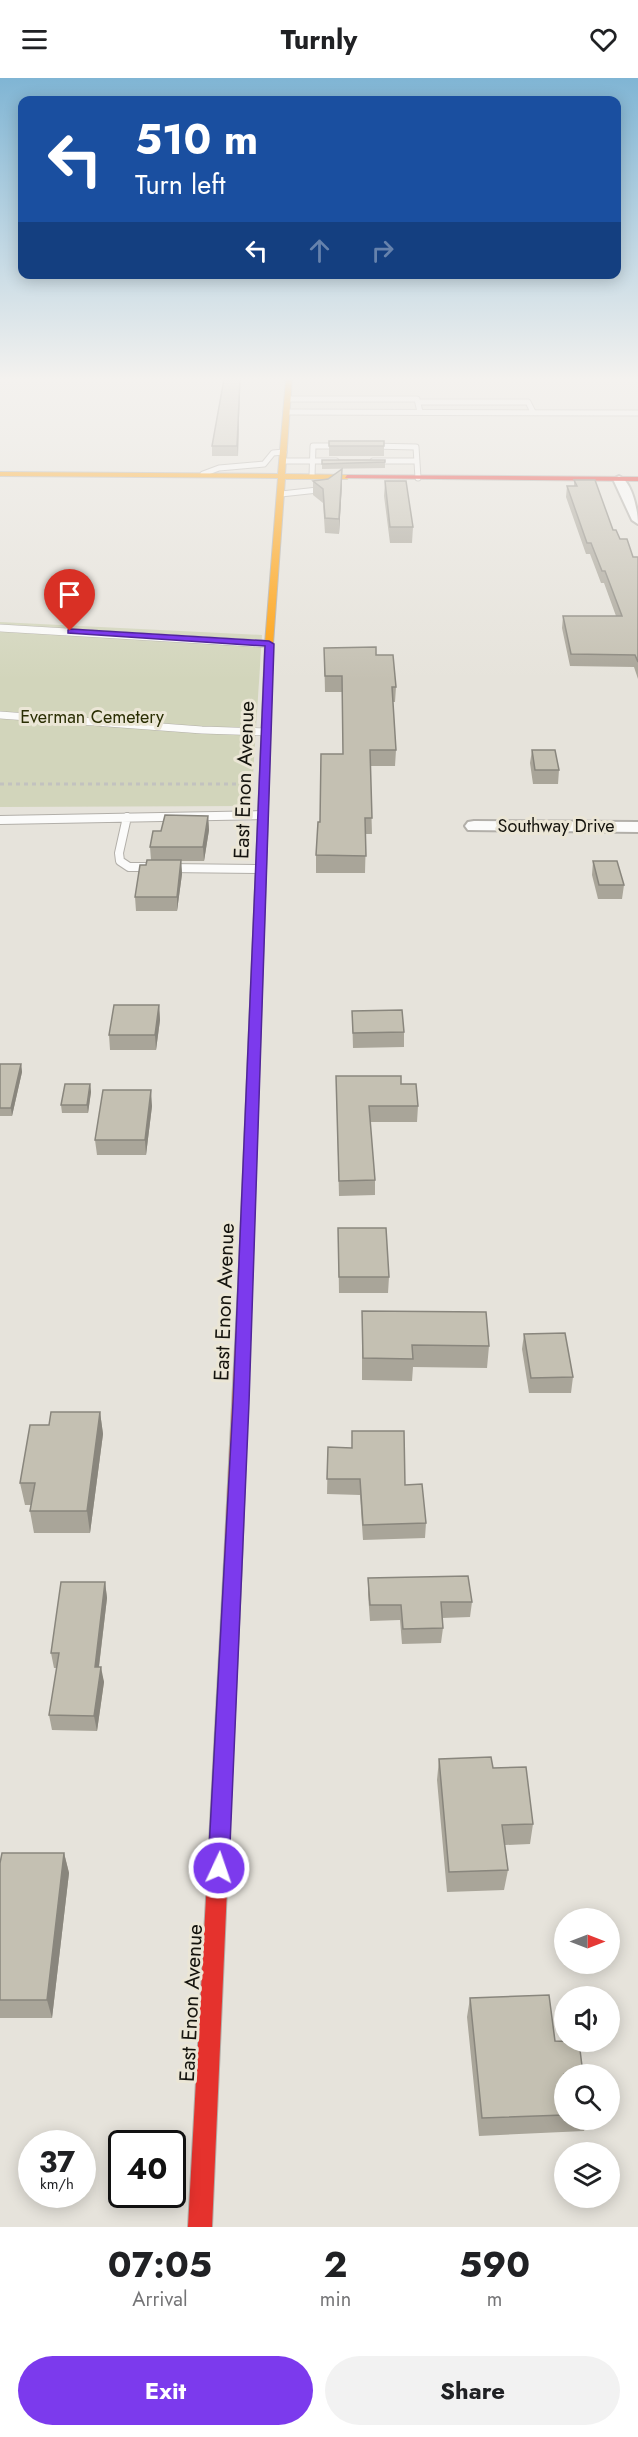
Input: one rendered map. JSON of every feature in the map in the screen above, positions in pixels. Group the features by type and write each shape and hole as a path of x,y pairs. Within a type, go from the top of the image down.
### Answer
{"street":[{"name":"East Enon Avenue","path":"200,2227 237,1491 268,732 269,644 283,479"},
{"path":"325,479 335,482 391,479"},
{"path":"619,479 638,520"},
{"name":"Southway Drive","path":"474,826 638,827"}],"lane":[{"path":"281,494 310,492 335,482"},
{"path":"0,628 269,644"},
{"path":"0,715 202,730 268,732"},
{"path":"0,820 263,815"},
{"path":"127,817 119,853 120,861 129,867 261,869"}],"path":[{"path":"0,784 265,784"}],"green space":[{"name":"Everman Cemetery","path":"0,622 262,635 251,806 0,807"}],"building":[{"path":"341,479 339,519 325,518 323,489 313,481"},
{"path":"574,480 595,480 613,530 616,530 620,539 627,539 633,557 638,557 638,662 635,655 571,654 563,616 622,616 605,571 602,571 591,543 587,543 567,486 577,486"},
{"path":"385,481 406,481 413,527 390,527"},
{"path":"376,647 376,655 393,655 396,687 392,687 396,750 370,750 372,818 365,818 366,856 316,855 318,822 320,822 321,754 343,754 342,676 325,676 324,648"},
{"path":"532,750 555,750 559,770 535,770"},
{"path":"165,815 208,816 203,847 150,847 153,831 161,831"},
{"path":"147,860 181,860 177,897 135,897 140,865 146,865"},
{"path":"593,861 617,861 624,885 599,885"},
{"path":"114,1005 159,1005 155,1035 109,1035"},
{"path":"402,1010 404,1032 353,1033 352,1011"},
{"path":"0,1064 21,1064 11,1108 0,1108"},
{"path":"336,1076 401,1076 401,1084 416,1084 418,1106 369,1106 375,1180 339,1181"},
{"path":"65,1084 90,1084 87,1105 61,1105"},
{"path":"103,1090 151,1090 145,1140 95,1140"},
{"path":"338,1228 386,1228 389,1277 339,1277"},
{"path":"362,1311 486,1312 489,1346 412,1345 413,1359 363,1358"},
{"path":"565,1333 573,1377 531,1378 524,1334"},
{"path":"51,1412 100,1412 87,1511 30,1511 35,1483 20,1483 30,1425 49,1425"},
{"path":"352,1431 404,1431 405,1485 422,1484 426,1523 363,1525 360,1479 327,1479 328,1447 352,1448"},
{"path":"468,1576 472,1602 441,1602 443,1628 403,1629 401,1605 370,1605 368,1578"},
{"path":"61,1582 105,1582 95,1667 101,1667 94,1716 49,1715 59,1653 51,1653"},
{"path":"491,1757 493,1768 526,1767 533,1824 502,1825 508,1870 449,1872 439,1759"},
{"path":"2,1853 64,1853 47,2000 0,2000 0,1863"},
{"path":"549,1995 554,2052 580,2052 582,2064 554,2064 554,2115 482,2118 470,1998"}],"traffic: fast":[{"path":"245,1287 262,840"},
{"path":"219,1843 233,1562"}],"traffic: slow":[{"path":"262,840 269,644 281,479"},
{"path":"233,1562 245,1287"}],"traffic: jam":[{"path":"200,2227 219,1843"}],"route":[{"path":"70,631 269,644 268,732 241,1403 219,1868"}]}
